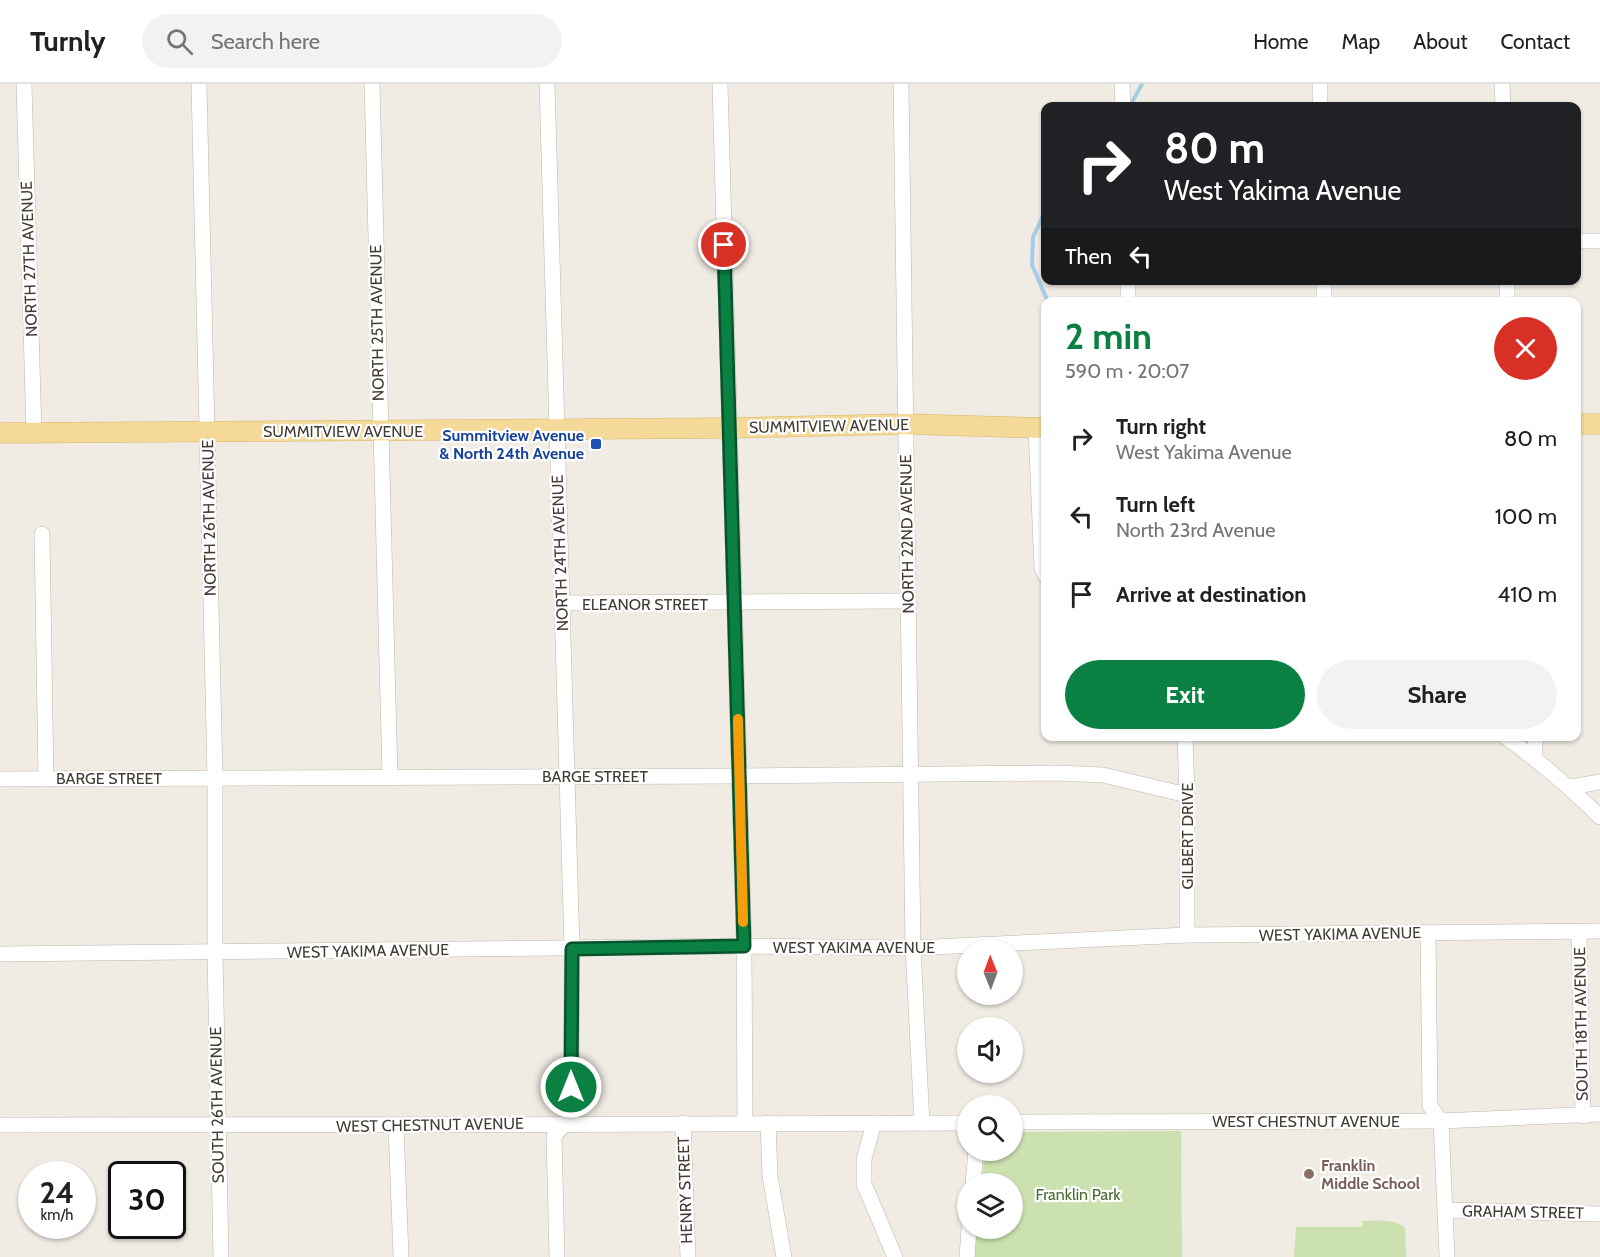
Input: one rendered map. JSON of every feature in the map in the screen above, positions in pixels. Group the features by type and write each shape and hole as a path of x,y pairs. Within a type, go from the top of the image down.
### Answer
{"main road":[{"name":"SUMMITVIEW AVENUE","path":"0,433 729,428 906,424 1041,429"},
{"path":"1581,424 1600,424"}],"street":[{"name":"NORTH 27TH AVENUE","path":"24,84 34,433"},
{"name":"NORTH 26TH AVENUE","path":"199,84 215,777 215,953"},
{"name":"NORTH 25TH AVENUE","path":"372,84 379,431 390,777"},
{"name":"NORTH 24TH AVENUE","path":"547,84 572,949 571,1110 566,1123 554,1136 557,1257"},
{"path":"720,84 744,946 746,1123"},
{"name":"NORTH 22ND AVENUE","path":"901,84 913,948 922,1123"},
{"path":"1122,84 1123,102"},
{"path":"1320,84 1320,102"},
{"path":"1502,84 1503,102"},
{"path":"1581,241 1600,241"},
{"path":"42,534 46,779"},
{"name":"ELEANOR STREET","path":"562,603 734,604 908,601"},
{"name":"GILBERT DRIVE","path":"1185,741 1187,936"},
{"path":"1511,741 1571,787 1600,817"},
{"path":"1534,757 1536,741"},
{"name":"BARGE STREET","path":"0,779 1057,773 1103,776 1187,795"},
{"path":"1571,787 1600,782"},
{"name":"WEST YAKIMA AVENUE","path":"0,954 744,946 913,948 1187,936 1600,931"},
{"name":"SOUTH 18TH AVENUE","path":"1579,932 1583,1116"},
{"path":"1428,933 1430,1106 1441,1121 1447,1257"},
{"name":"SOUTH 26TH AVENUE","path":"215,953 221,1257"},
{"name":"WEST CHESTNUT AVENUE","path":"1023,1122 1441,1121 1600,1114"},
{"name":"WEST CHESTNUT AVENUE","path":"0,1125 217,1127 957,1122"},
{"name":"HENRY STREET","path":"682,1123 688,1257"},
{"path":"768,1123 770,1176 784,1257"},
{"path":"874,1123 864,1159 864,1184 895,1257"},
{"path":"396,1126 401,1257"},
{"name":"GRAHAM STREET","path":"1446,1210 1600,1214"},
{"path":"967,1257 968,1239"}],"green space":[{"name":"Franklin Park","path":"1181,1131 1182,1257 973,1257 975,1239 1023,1239 1023,1173 982,1173 984,1161 1023,1161 1023,1132"},
{"path":"1362,1221 1390,1221 1405,1228 1406,1257 1294,1257 1296,1227 1362,1227"}],"waterway":[{"path":"1132,102 1142,84"},
{"path":"1041,220 1033,237 1032,265 1046,297"}],"slow traffic":[{"path":"738,719 743,922"}],"place":[{"name":"Summitview Avenue & North 24th Avenue","path":"596,444"},
{"name":"Franklin Middle School","path":"1309,1174"}],"route":[{"path":"571,1087 572,949 744,946 724,245"}]}
